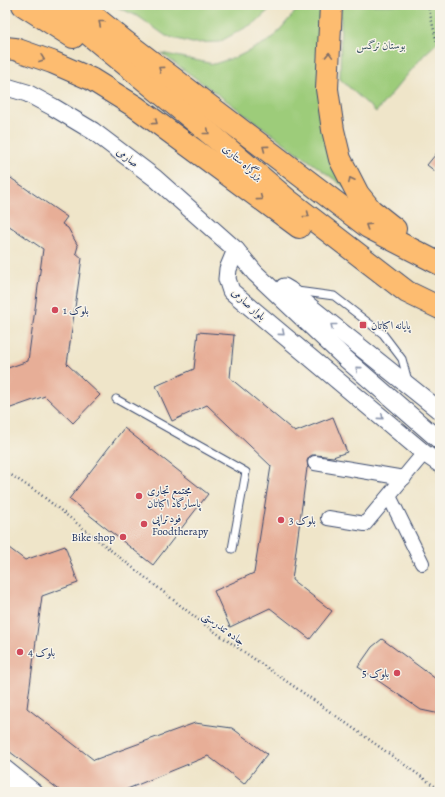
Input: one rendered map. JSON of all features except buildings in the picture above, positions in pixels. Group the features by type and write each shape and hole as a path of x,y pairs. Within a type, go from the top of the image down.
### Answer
{"highway":[{"name":"بزرگراه ستاری","path":"23,5 79,41 115,52"},
{"name":"بزرگراه ستاری","path":"53,5 115,52 368,227 440,264"},
{"name":"بزرگراه ستاری","path":"80,5 115,52 166,98 289,201 407,292 440,308"},
{"path":"340,6 327,89 333,130 340,159 358,194 371,210 440,264"},
{"path":"5,48 16,49 44,59 91,79 136,107 303,230 369,274 407,292"}],"street":[{"name":"صارمی","path":"5,87 28,93 93,131 155,178 236,250"},
{"path":"236,250 255,273 347,360 440,441"},
{"name":"بلوار صارمی","path":"236,250 228,269 227,279 232,291 424,453 440,464"},
{"path":"255,273 289,290 440,412"},
{"path":"328,518 365,524 424,453"},
{"path":"315,463 404,478"},
{"path":"389,496 422,563"},
{"path":"5,767 36,792"},
{"path":"5,786 13,792"}],"lane":[{"path":"289,290 334,296 383,334 402,359 411,388"},
{"path":"116,400 246,472 232,549"}],"path":[{"path":"340,6 351,5"},
{"path":"428,5 437,43 440,40"},
{"name":"جاده تندرستی","path":"5,471 40,494 206,624 440,790"}],"green space":[{"path":"113,5 274,5 256,22 219,42 192,43 166,36 139,17"},
{"path":"298,5 323,5 349,190 161,53 214,64 239,56 272,39 295,12"},
{"name":"بوستان نرگس","path":"341,5 440,5 440,40 424,55 376,112 340,79"}],"place":[{"name":"بلوک 1","path":"55,310"},
{"name":"پایانه اکباتان","path":"363,325"},
{"name":"مجتمع تجاری پاسارگاد اکباتان","path":"139,496"},
{"name":"بلوک 3","path":"281,520"},
{"name":"فودتراپی Foodtherapy","path":"144,524"},
{"name":"Bike shop","path":"123,537"},
{"name":"بلوک 4","path":"20,652"},
{"name":"بلوک 5","path":"397,673"}]}
